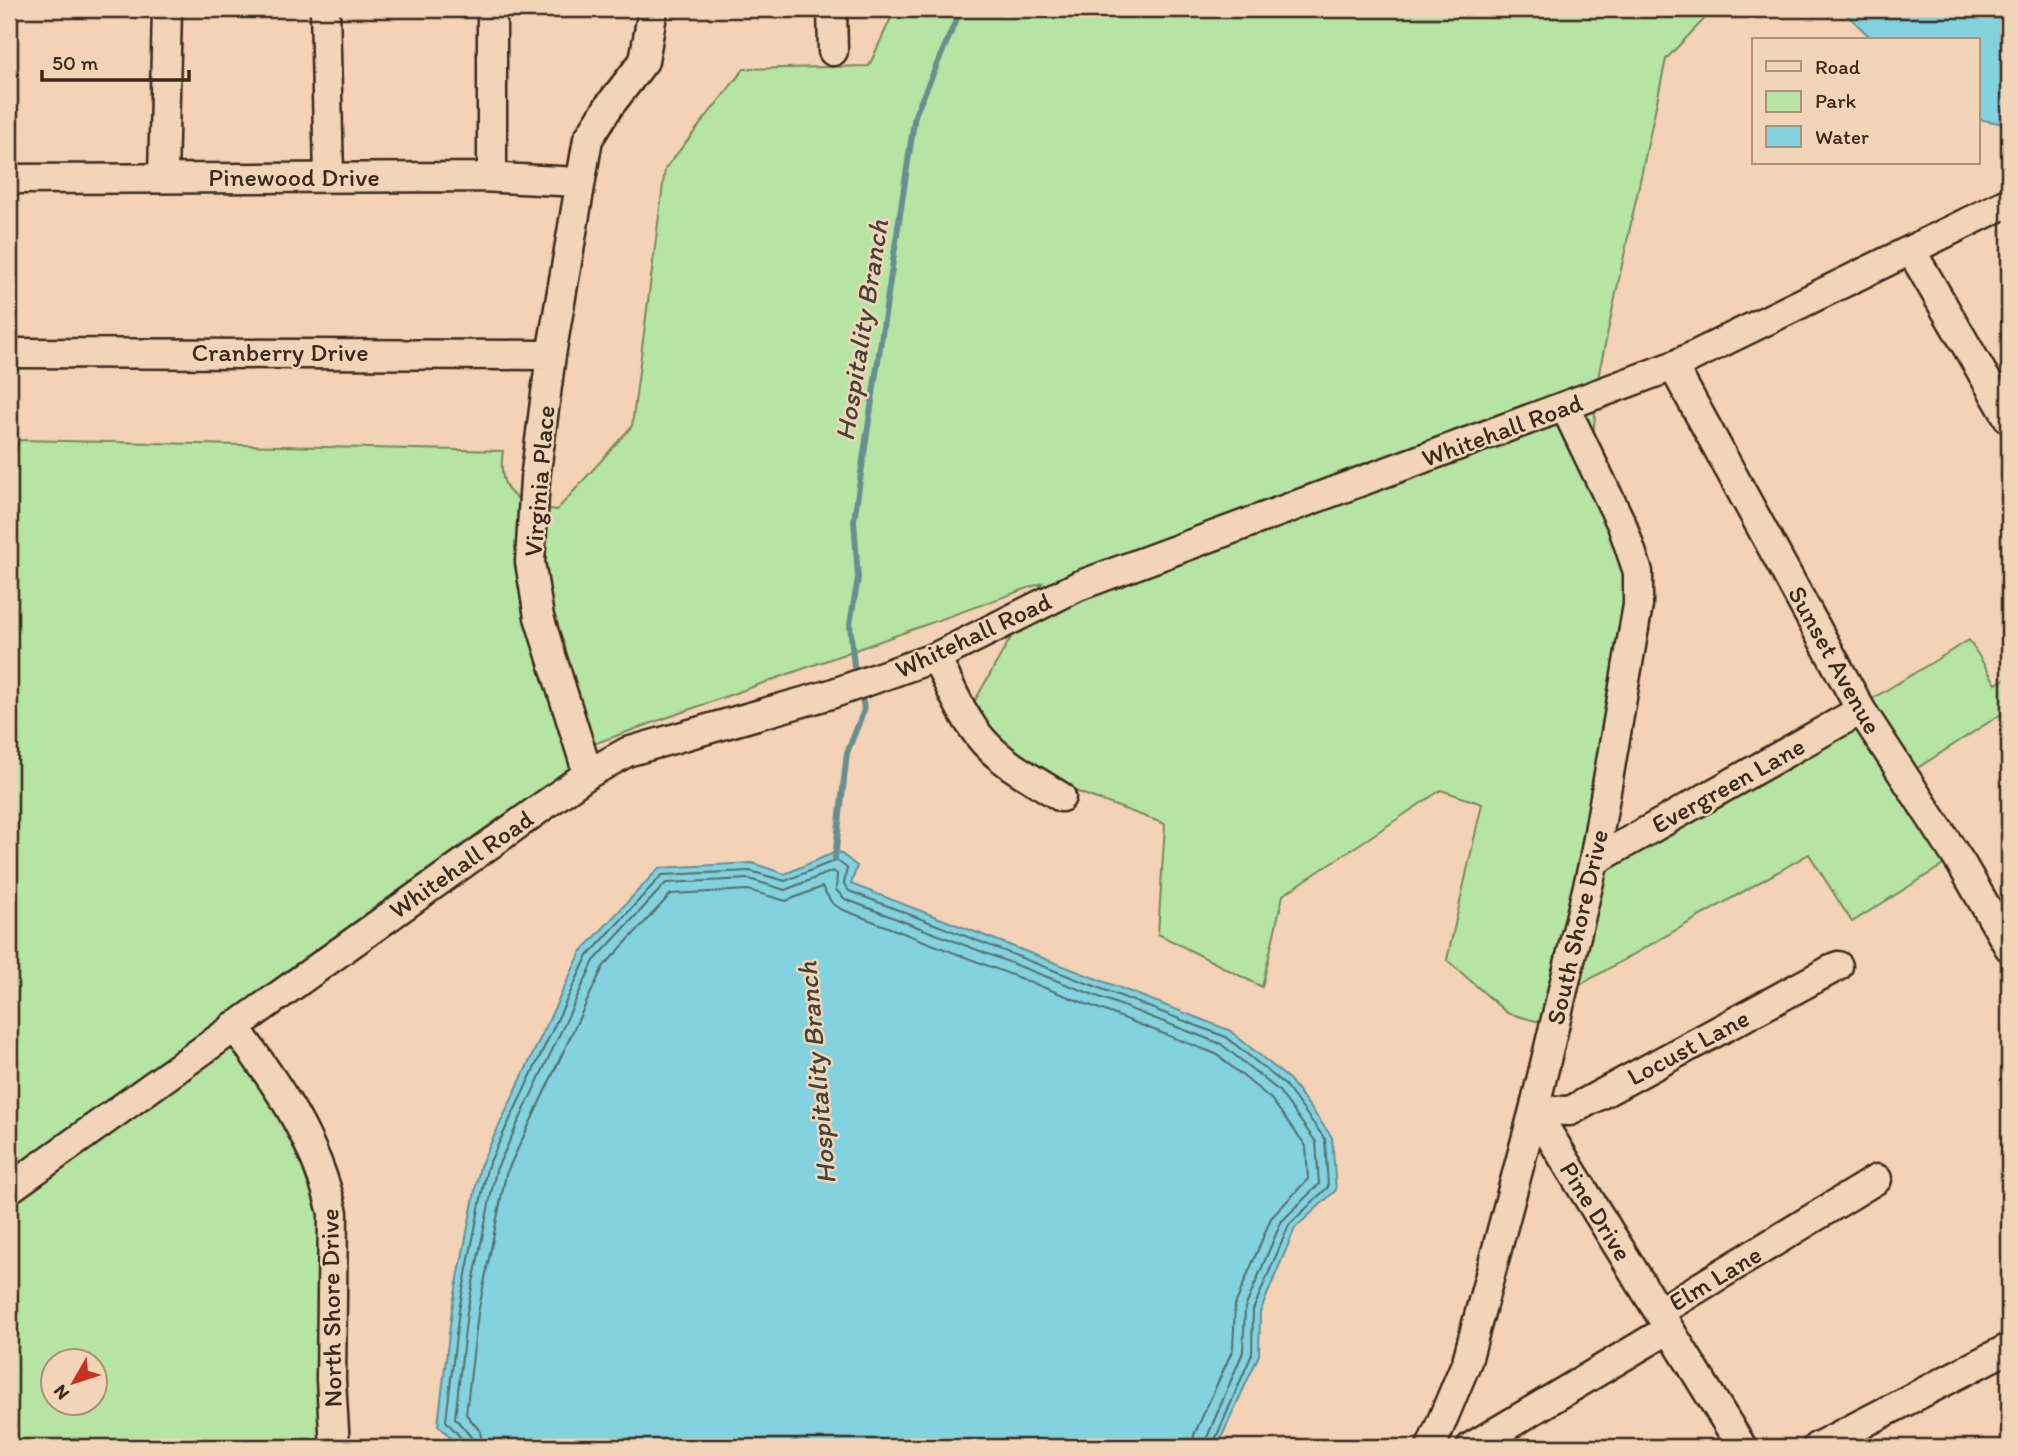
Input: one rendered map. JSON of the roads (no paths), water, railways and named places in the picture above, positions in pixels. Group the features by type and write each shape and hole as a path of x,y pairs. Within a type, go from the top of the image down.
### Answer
{"street":[{"path":"163,178 167,9"},
{"path":"325,9 329,177"},
{"path":"492,9 492,177"},
{"name":"Virginia Place","path":"589,774 539,617 530,562 535,479 551,355 588,139 608,106 644,61 653,9"},
{"path":"832,9 833,51"},
{"name":"Pinewood Drive","path":"9,179 492,177 579,182"},
{"name":"Whitehall Road","path":"9,1189 589,774 627,752 831,694 936,657 1078,586 1673,366 1912,252 2009,202"},
{"path":"1912,252 2009,419"},
{"name":"Cranberry Drive","path":"9,353 103,351 551,355"},
{"name":"Sunset Avenue","path":"1673,366 1861,710 1962,865 2009,947"},
{"name":"South Shore Drive","path":"1431,1447 1470,1350 1534,1110 1594,861 1637,612 1637,572 1622,525 1565,407"},
{"path":"936,657 968,720 985,743 1007,763 1061,797"},
{"name":"Evergreen Lane","path":"1594,861 1861,710"},
{"name":"Locust Lane","path":"1534,1110 1570,1111 1838,966"},
{"name":"North Shore Drive","path":"234,1026 277,1083 295,1114 315,1157 333,1213 331,1380 335,1447"},
{"name":"Pine Drive","path":"1534,1110 1742,1447"},
{"name":"Elm Lane","path":"1471,1447 1877,1179"},
{"path":"1817,1447 2009,1348"}],"water":[{"path":"1841,9 2009,9 2009,125 1980,119 1980,38 1871,38"},
{"path":"838,851 857,866 851,884 1229,1030 1290,1080 1332,1137 1336,1190 1295,1228 1260,1312 1259,1355 1217,1447 460,1447 438,1425 452,1309 480,1166 581,952 659,868 752,863 785,874"}],"waterway":[{"name":"Hospitality Branch","path":"854,667 850,624 858,578 854,520 915,115 961,9"},
{"name":"Hospitality Branch","path":"835,858 847,753 864,710 863,702"}]}
